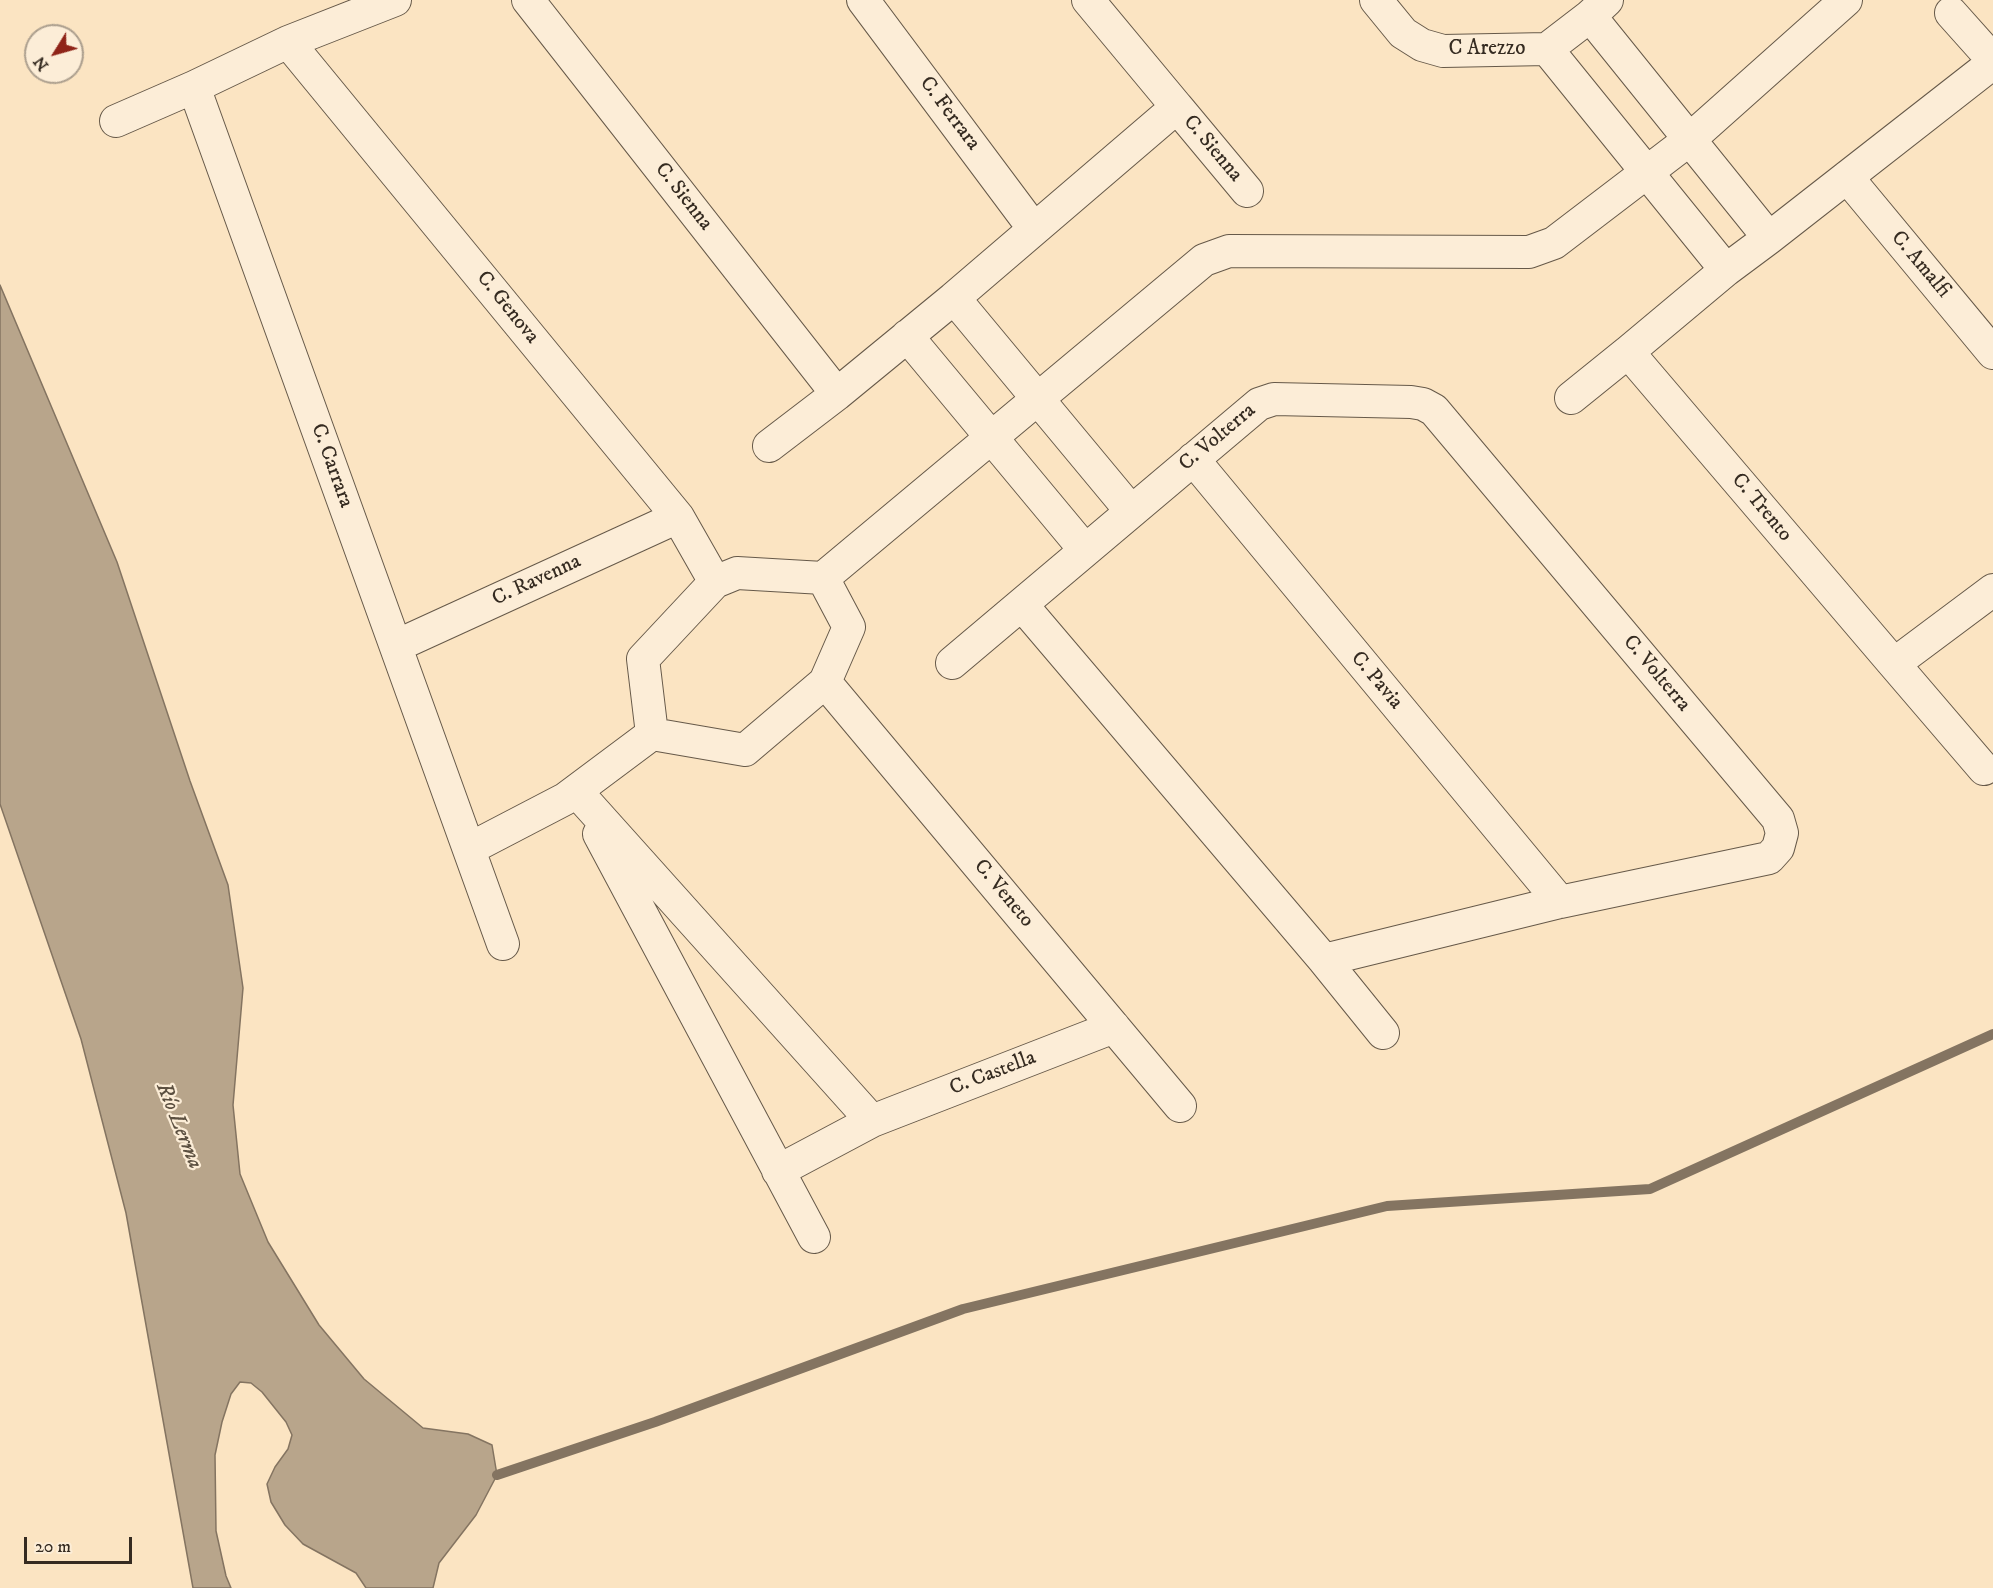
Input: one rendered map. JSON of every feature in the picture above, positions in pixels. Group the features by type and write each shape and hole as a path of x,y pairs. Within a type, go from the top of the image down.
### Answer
{"street":[{"path":"116,121 288,42 395,0"},
{"name":"C. Sienna","path":"528,0 837,394"},
{"name":"C. Ferrara","path":"863,0 1034,229"},
{"name":"C. Sienna","path":"1088,0 1247,191"},
{"name":"C Arezzo","path":"1376,0 1403,33 1422,45 1443,51 1547,49 1598,8 1689,140"},
{"path":"652,734 643,659 715,582 737,573 823,578 1204,260 1229,251 1529,252 1554,243 1689,140 1846,0"},
{"path":"1571,398 1726,270 1993,61 1951,13"},
{"name":"C. Genova","path":"288,42 678,517 715,582"},
{"name":"C Arezzo","path":"1547,49 1647,173"},
{"name":"C. Carrara","path":"194,87 503,944"},
{"name":"C. Sienna","path":"769,446 837,394 954,298 1177,107"},
{"path":"1689,140 1769,238"},
{"path":"1647,173 1726,270"},
{"name":"C. Amalfi","path":"1847,177 1993,353"},
{"path":"954,298 1131,511"},
{"path":"907,336 1085,550"},
{"name":"C. Trento","path":"1628,352 1984,769"},
{"name":"C. Volterra","path":"952,663 1259,404 1267,400 1411,402 1423,404 1434,410 1778,819 1782,833 1778,848 1769,858 1560,902 1324,960"},
{"name":"C. Pavia","path":"1192,459 1560,902"},
{"name":"C. Ravenna","path":"396,646 678,517"},
{"path":"469,849 565,799 652,734 745,750 825,682 849,627 823,578"},
{"path":"1894,664 1993,591"},
{"path":"1022,606 1324,960 1383,1033"},
{"name":"C. Veneto","path":"825,682 1180,1107"},
{"path":"576,791 872,1121"},
{"path":"576,791 814,1237"},
{"name":"C. Castella","path":"778,1171 872,1121 1114,1028"}],"water":[{"name":"Río Lerma","path":"0,285 117,562 190,781 228,885 243,988 233,1105 240,1174 268,1242 319,1325 364,1379 423,1428 468,1434 492,1445 497,1475 476,1515 439,1563 433,1588 366,1588 356,1573 303,1544 285,1525 271,1502 267,1484 275,1467 288,1449 292,1435 286,1422 262,1392 251,1383 240,1382 231,1394 215,1455 216,1531 231,1588 193,1588 126,1213 81,1039 0,804"}],"waterway":[{"path":"497,1475 655,1422 963,1309 1387,1206 1650,1189 1993,1034"}]}
